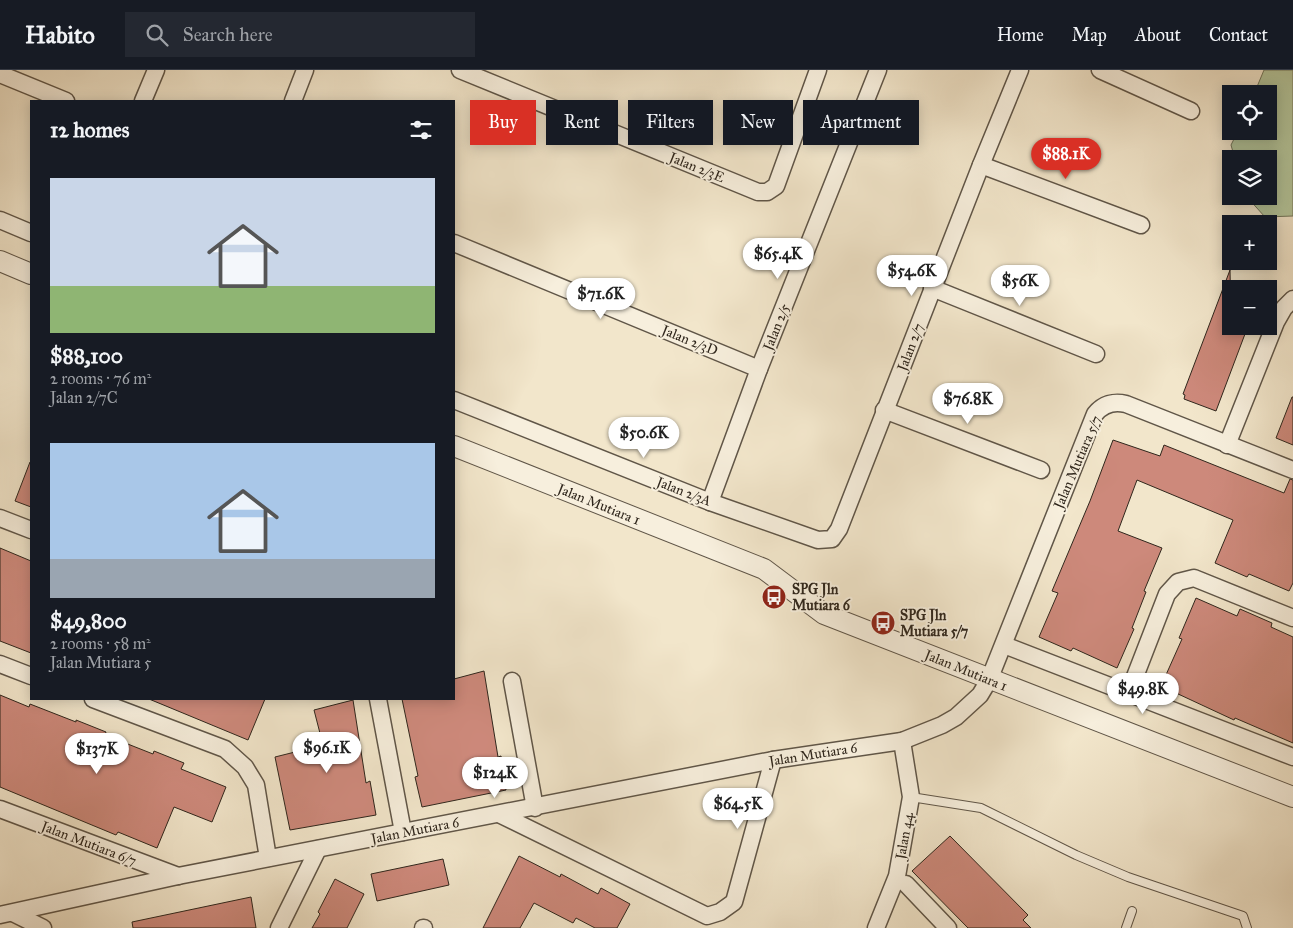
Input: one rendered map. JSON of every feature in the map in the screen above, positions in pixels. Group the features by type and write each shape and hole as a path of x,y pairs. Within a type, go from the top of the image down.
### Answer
{"street":[{"path":"143,100 156,70"},
{"path":"293,100 305,70"},
{"name":"Jalan 2/3E","path":"460,70 758,192 767,192 776,186 818,70"},
{"name":"Jalan 2/5","path":"710,502 759,369 878,70"},
{"name":"Jalan 2/7","path":"832,539 839,529 932,288 1020,70"},
{"path":"1100,70 1191,110"},
{"path":"0,74 64,100"},
{"path":"981,164 1140,225"},
{"path":"0,220 30,233"},
{"name":"Jalan 2/3D","path":"455,243 759,369"},
{"path":"0,261 30,274"},
{"path":"932,288 1096,354"},
{"path":"1227,445 1276,322 1290,301"},
{"name":"Jalan 2/3A","path":"455,400 710,502 818,540 832,539"},
{"name":"Jalan Mutiara 5/7","path":"989,680 1098,411 1105,406 1114,402 1126,404 1293,470"},
{"path":"884,410 1041,470"},
{"name":"Jalan Mutiara 1","path":"455,446 764,569 824,614 989,680 1293,797"},
{"path":"0,518 30,530"},
{"path":"1129,692 1166,594 1178,582 1194,578 1293,618"},
{"path":"1004,645 1293,756"},
{"path":"0,664 30,676"},
{"name":"Jalan Mutiara 6","path":"7,914 178,876 773,760 902,741 942,725 956,717 980,695 989,680"},
{"path":"512,681 534,808"},
{"path":"96,700 225,749 245,767 256,784 268,858"},
{"path":"378,700 403,832"},
{"name":"Jalan 44","path":"876,928 897,876 912,797 902,741"},
{"path":"499,814 707,916 720,912 734,902 773,760"},
{"name":"Jalan Mutiara 6/7","path":"0,809 178,876"},
{"path":"279,928 318,849"},
{"path":"906,884 948,928"},
{"path":"7,914 44,928"}],"lane":[{"path":"912,797 981,808 1076,855 1128,878 1243,916 1247,928"},
{"path":"1126,928 1132,911"}],"green space":[{"path":"1264,70 1293,70 1293,216 1263,215 1254,205 1277,205 1277,150 1232,150 1231,145 1234,140 1277,140 1277,85 1258,85"}],"building":[{"path":"1230,270 1230,280 1226,280"},
{"path":"1222,291 1222,335 1245,335 1216,411 1184,399 1185,395 1183,394"},
{"path":"1293,397 1293,445 1276,438"},
{"path":"1113,440 1160,456 1164,445 1284,493 1290,479 1293,480 1293,583 1289,591 1249,574 1247,577 1215,563 1233,520 1137,480 1118,531 1162,548 1144,591 1146,592 1132,628 1134,629 1117,668 1073,648 1071,651 1039,637 1058,593 1052,591 1090,501"},
{"path":"30,462 30,507 15,501"},
{"path":"0,548 30,561 30,653 0,641"},
{"path":"1196,598 1237,616 1240,609 1272,623 1271,627 1293,637 1293,743 1235,718 1234,720 1161,686 1182,639 1179,638"},
{"path":"484,671 498,757 501,756 506,790 422,807 415,777 418,776 402,700 455,700 455,679"},
{"path":"0,695 29,707 30,704 76,722 76,720 106,732 105,735 153,754 154,751 184,763 181,769 226,787 212,822 174,807 157,848 118,832 116,835 0,787"},
{"path":"151,700 265,700 248,740"},
{"path":"353,700 366,783 370,781 376,815 290,830 275,757 323,745 314,710"},
{"path":"950,836 1028,915 1023,920 1031,928 968,928 912,871"},
{"path":"519,856 560,877 561,874 598,894 601,888 630,904 617,928 595,928 576,918 573,923 534,903 520,928 483,928"},
{"path":"443,859 449,885 377,901 371,874"},
{"path":"335,879 364,894 347,928 312,928 320,914 318,912"},
{"path":"251,897 256,928 133,928 132,922"}],"place":[{"name":"SPG Jln Mutiara 6","path":"774,597"},
{"name":"SPG Jln Mutiara 5/7","path":"883,623"}]}
